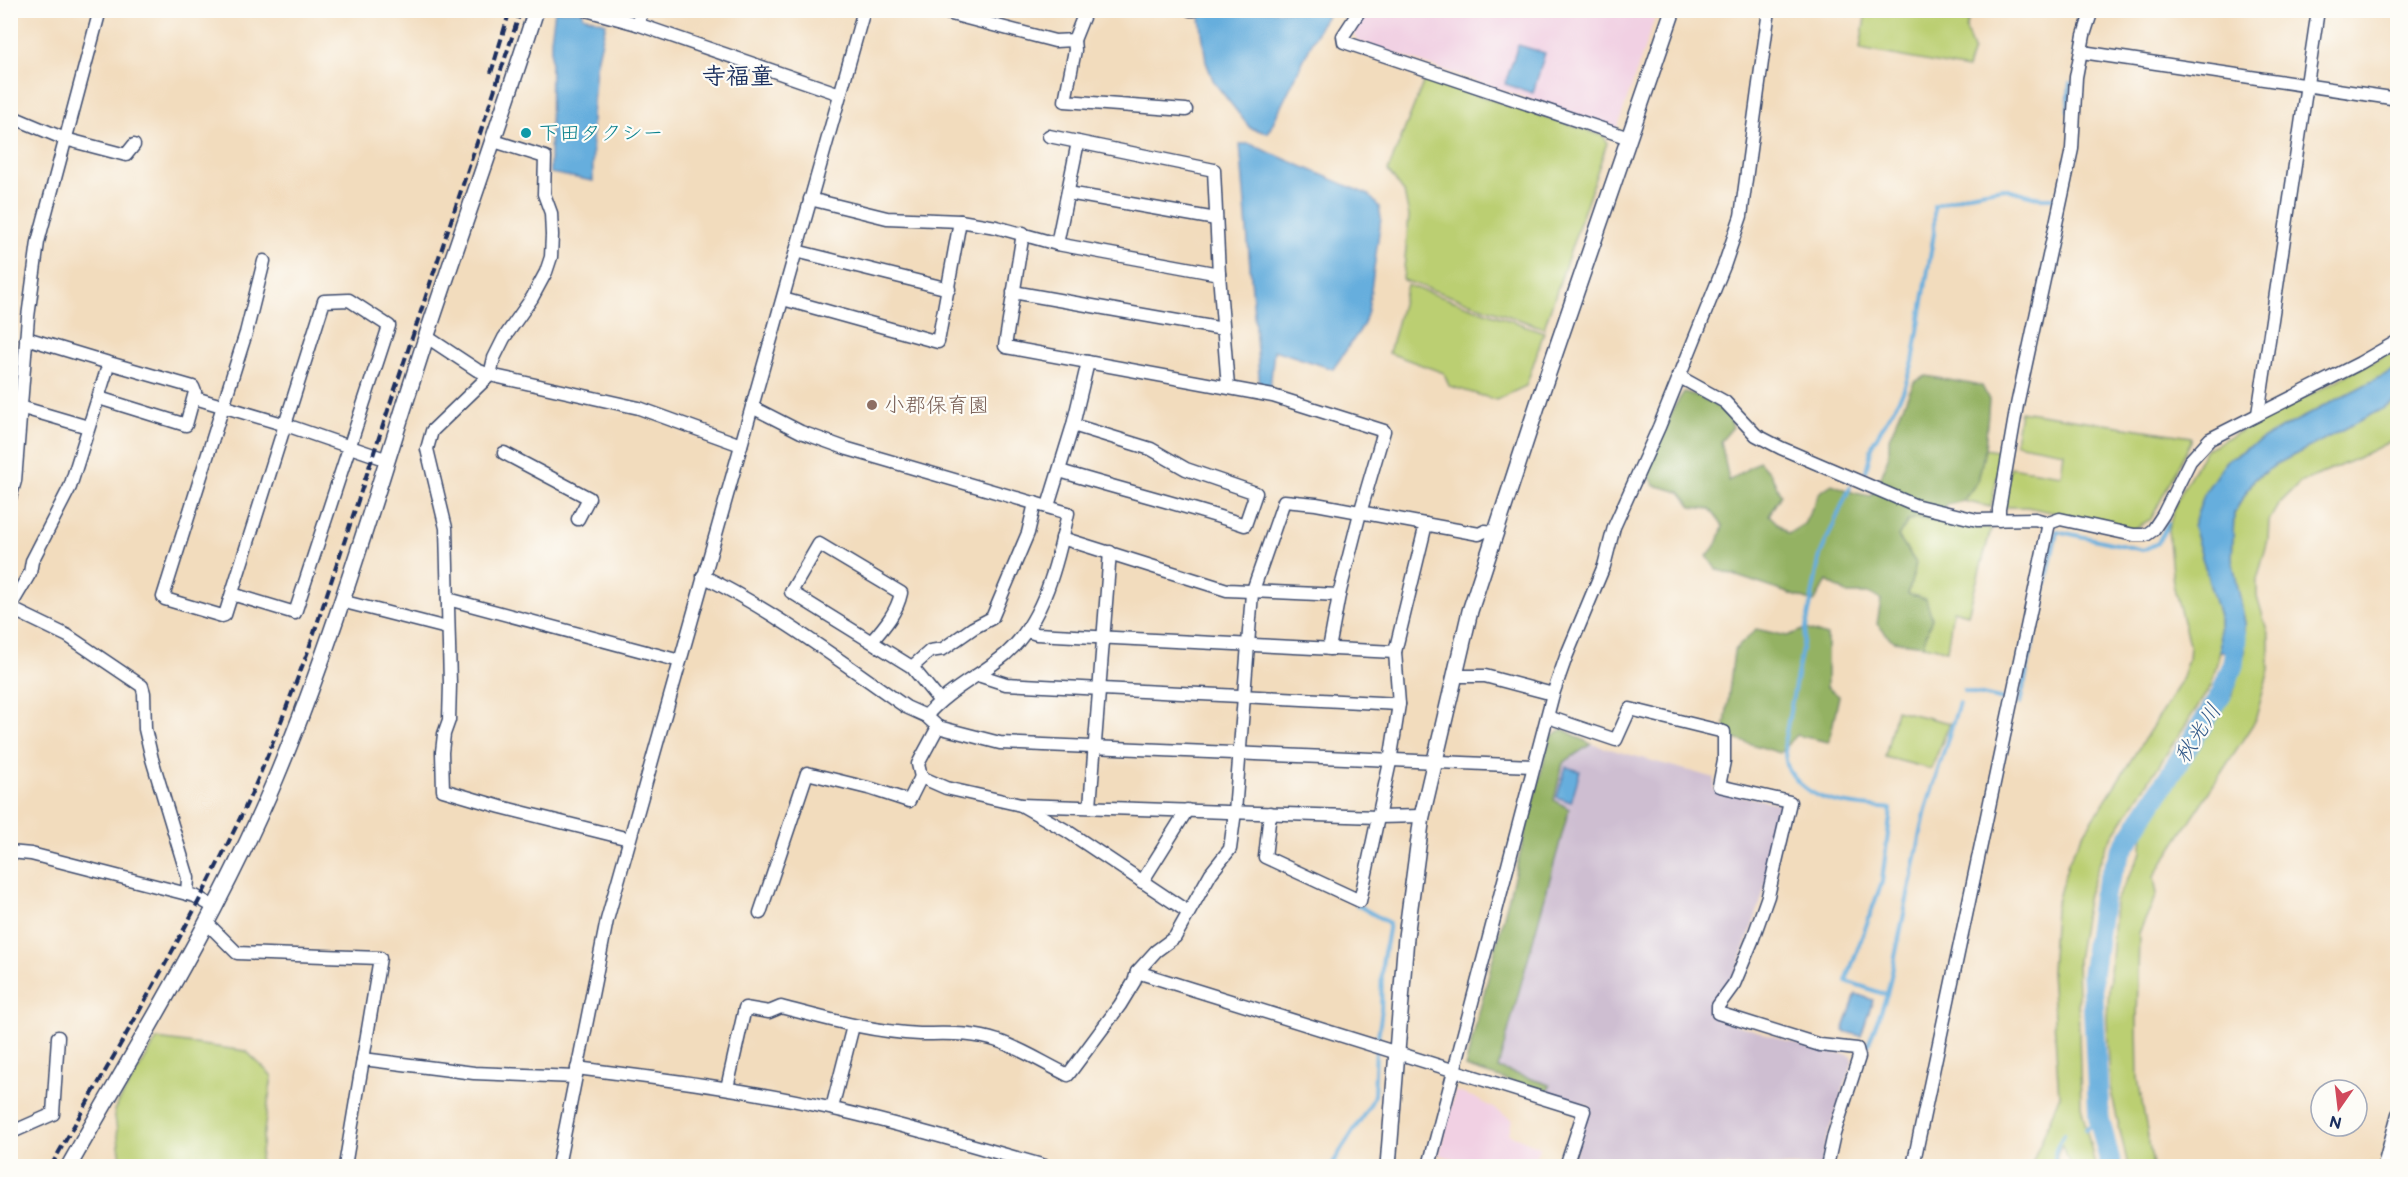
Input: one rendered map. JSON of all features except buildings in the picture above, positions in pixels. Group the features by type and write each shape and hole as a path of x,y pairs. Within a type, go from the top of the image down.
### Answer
{"street":[{"path":"10,498 15,481 16,414 38,242 100,10"},
{"path":"69,1167 207,923 248,842 276,778 318,673 536,10"},
{"path":"586,10 637,24 840,94"},
{"path":"637,24 643,10"},
{"path":"558,1167 607,920 864,10"},
{"path":"936,10 1055,41 1074,40"},
{"path":"1086,10 1074,40 1075,50 1065,102 1186,110"},
{"path":"1360,10 1343,36 1344,42 1629,138"},
{"path":"1388,1167 1406,937 1422,816 1470,611 1673,10"},
{"path":"1430,1167 1532,766 1553,694 1604,566 1614,527 1659,427 1724,266 1741,216 1769,10"},
{"path":"2000,520 1999,510 2017,405 2072,149 2076,77 2092,10"},
{"path":"2258,414 2318,10"},
{"path":"2082,52 2397,99"},
{"path":"10,116 65,139 126,155 134,146"},
{"path":"1049,136 1214,170 1228,387"},
{"path":"494,141 545,157 544,194 551,213 551,257 532,298 504,338 494,358 490,375 432,432 427,448 446,528 450,684 449,720 444,734 442,752 443,790 629,839"},
{"path":"1057,243 1078,142"},
{"path":"1068,193 1216,219"},
{"path":"810,199 887,218 960,221 1023,233 1057,243 1219,274"},
{"path":"783,299 938,342 960,221"},
{"path":"1023,233 1005,346 1273,396 1384,431 1359,513 1339,595 1329,649"},
{"path":"796,251 949,289"},
{"path":"232,594 295,613 389,326 349,300 324,301 225,615 165,599 163,597 246,333 264,261"},
{"path":"1013,292 1223,328"},
{"path":"427,337 477,370 490,375 639,408 741,445"},
{"path":"26,338 193,387 195,398 186,425 99,398"},
{"path":"1678,376 1725,402 1756,435 1914,505 1977,520 2035,519 2049,523 2060,519 2134,535 2146,535 2153,530 2163,515 2190,461 2204,444 2360,363 2397,341"},
{"path":"1048,506 1073,425 1088,362"},
{"path":"109,363 70,487 32,561 30,573 10,607 68,636 142,686 145,729 188,878 187,894"},
{"path":"10,368 23,370"},
{"path":"195,398 286,425 388,460"},
{"path":"752,407 801,432 848,449 1068,513 1044,595 1027,630 1007,653 939,700 926,716"},
{"path":"16,414 88,427"},
{"path":"1060,471 1145,497 1173,502 1245,525 1256,493 1186,469 1150,449 1073,425"},
{"path":"504,453 589,498 578,519"},
{"path":"727,1088 745,1008 769,1012 781,1007 853,1026 920,1034 952,1033 998,1041 1068,1075 1120,1005 1134,982 1137,972 1156,951 1175,937 1211,873 1230,849 1235,812 1252,593 1284,501 1479,534 1485,531 1495,532"},
{"path":"912,667 930,651 943,649 992,618 1028,534 1035,502"},
{"path":"1913,1167 2049,523"},
{"path":"1270,813 1265,857 1360,901 1390,762 1399,704 1395,652 1426,524"},
{"path":"1062,538 1227,590 1252,593 1339,595"},
{"path":"872,641 890,620 899,603 901,593 819,544 791,592 912,667 939,700"},
{"path":"1090,806 1110,552"},
{"path":"703,576 776,616 906,707 926,716 938,727 1000,743 1390,762 1532,766"},
{"path":"448,599 680,661"},
{"path":"341,601 447,628"},
{"path":"1027,630 1036,634 1395,652"},
{"path":"978,675 1006,684 1399,704"},
{"path":"1454,676 1485,676 1553,694"},
{"path":"1548,717 1616,740 1630,709 1724,732 1724,761 1719,786 1790,802 1767,896 1752,941 1734,984 1718,1006 1718,1013 1820,1045 1857,1049 1859,1057 1834,1134 1827,1167"},
{"path":"760,913 807,773 909,801 921,777 918,764 938,727"},
{"path":"921,777 946,788 1021,805 1378,818 1422,816"},
{"path":"1021,805 1067,831 1188,912"},
{"path":"1142,882 1187,810"},
{"path":"10,852 31,854 187,894 200,898 214,908"},
{"path":"207,923 237,953 380,958 345,1167"},
{"path":"1137,972 1584,1112 1566,1167"},
{"path":"832,1108 853,1026"},
{"path":"10,1133 52,1114 58,1037"},
{"path":"363,1059 474,1073 576,1072 727,1088 832,1108 1045,1167"},
{"path":"2384,1167 2397,1114"}],"shaded area":[{"path":"1370,11 1657,11 1617,129 1358,41 1354,34 1358,23"},
{"path":"1591,744 1715,778 1714,790 1781,804 1786,814 1760,904 1733,982 1712,1009 1715,1018 1823,1052 1850,1055 1853,1061 1826,1140 1821,1166 1571,1166 1590,1106 1547,1093 1550,1086 1498,1068 1569,809 1554,800 1563,763"},
{"path":"1455,1091 1475,1098 1512,1119 1509,1134 1540,1147 1531,1166 1463,1166 1464,1161 1439,1155"}],"green space":[{"path":"1866,11 1971,11 1966,29 1973,50 1967,69 1860,49"},
{"path":"1425,78 1604,136 1607,143 1544,328 1403,280 1409,216 1404,192 1388,171"},
{"path":"1407,285 1544,332 1526,386 1496,400 1449,386 1444,373 1389,353"},
{"path":"2397,349 2397,368 2271,434 2226,461 2205,492 2193,526 2219,616 2220,651 2211,686 2106,846 2088,894 2077,960 2081,1106 2095,1166 2070,1166 2063,1145 2058,1152 2055,1166 2031,1166 2059,1097 2051,972 2055,909 2068,863 2076,846 2179,685 2188,659 2189,644 2173,584 2168,530 2177,499 2206,449"},
{"path":"1926,376 1982,386 1989,400 1985,449 1978,481 1963,501 1947,505 1936,520 1917,518 1908,521 1898,537 1916,563 1908,594 1926,599 1932,618 1923,645 1893,641 1877,624 1881,600 1871,594 1848,594 1827,581 1814,602 1716,569 1707,556 1718,542 1723,526 1710,509 1692,507 1680,492 1654,485 1648,472 1674,407 1684,392 1701,397 1727,413 1733,427 1721,441 1729,481 1759,461 1770,473 1781,495 1769,515 1788,534 1804,524 1820,492 1832,484 1855,493 1871,496 1880,480 1889,454 1889,438 1914,382"},
{"path":"2397,401 2397,438 2300,483 2278,505 2269,521 2268,540 2257,580 2257,596 2269,637 2269,670 2255,721 2156,873 2154,877 2157,894 2139,933 2138,1078 2153,1166 2128,1166 2110,1087 2107,1018 2115,902 2142,852 2143,831 2233,694 2245,652 2245,623 2232,559 2234,513 2254,480 2277,464"},
{"path":"2020,411 2191,437 2191,441 2151,519 2134,529 2027,507 2004,507 2010,467 2061,475 2064,452 2015,443"},
{"path":"1985,449 2002,452 1991,507 1963,501 1978,481"},
{"path":"1917,518 1991,529 1968,614 1953,610 1947,650 1923,645 1932,618 1908,594 1916,563 1898,537 1907,521"},
{"path":"1756,629 1787,636 1806,629 1827,636 1827,687 1839,696 1829,742 1796,735 1780,753 1731,738 1725,725 1734,651"},
{"path":"1896,710 1950,723 1931,769 1885,757"},
{"path":"1563,729 1591,744 1563,763 1554,800 1569,809 1498,1068 1550,1085 1547,1093 1465,1067 1550,737"},
{"path":"157,1039 246,1051 272,1076 259,1166 122,1166 114,1110"}],"water":[{"path":"1199,10 1330,11 1320,26 1268,133 1250,128 1214,82 1206,62"},
{"path":"555,11 583,11 583,16 606,23 596,66 592,116 593,181 550,173 551,39"},
{"path":"1518,45 1545,53 1533,93 1505,84"},
{"path":"1240,144 1250,144 1369,195 1379,207 1381,218 1368,311 1363,326 1333,369 1274,350 1270,389 1260,388"},
{"path":"2397,368 2397,401 2277,464 2254,479 2234,513 2232,559 2245,623 2245,652 2220,651 2219,616 2193,526 2205,492 2226,461 2271,434"},
{"path":"1566,767 1580,771 1571,802 1557,797"},
{"path":"1856,994 1873,1000 1861,1036 1843,1031"}],"waterway":[{"path":"2074,55 2077,32 2085,13"},
{"path":"2068,111 2070,83"},
{"path":"1866,471 1873,443 1903,392 1913,362 1934,233 1934,206 1969,194 2003,188 2041,198 2057,198 2058,196"},
{"path":"1850,487 1820,555 1784,743 1789,770 1809,791 1834,802 1891,809 1882,882 1846,981 1887,995"},
{"path":"2020,703 2057,531 2143,550 2158,543 2168,523"},
{"name":"秋光川","path":"2111,1166 2099,1118 2092,975 2103,895 2120,853 2221,695 2233,665 2236,637 2233,623"},
{"path":"1964,691 2004,700"},
{"path":"1868,1045 1887,995 1926,809 1959,703"},
{"path":"1357,905 1389,923 1382,965 1381,1017 1377,1043"},
{"path":"1331,1166 1374,1095 1376,1050"},
{"path":"1863,1062 1866,1054"},
{"path":"2086,1129 2099,1118"},
{"path":"2052,1166 2056,1150 2064,1134"}],"railway":[{"path":"491,73 510,10"},
{"path":"51,1166 197,904 242,814 268,754 307,654 521,10"}],"place":[{"name":"下田タクシー","path":"526,133"},
{"name":"小郡保育園","path":"872,405"}],"district":[{"name":"寺福童","path":"738,76"}]}
